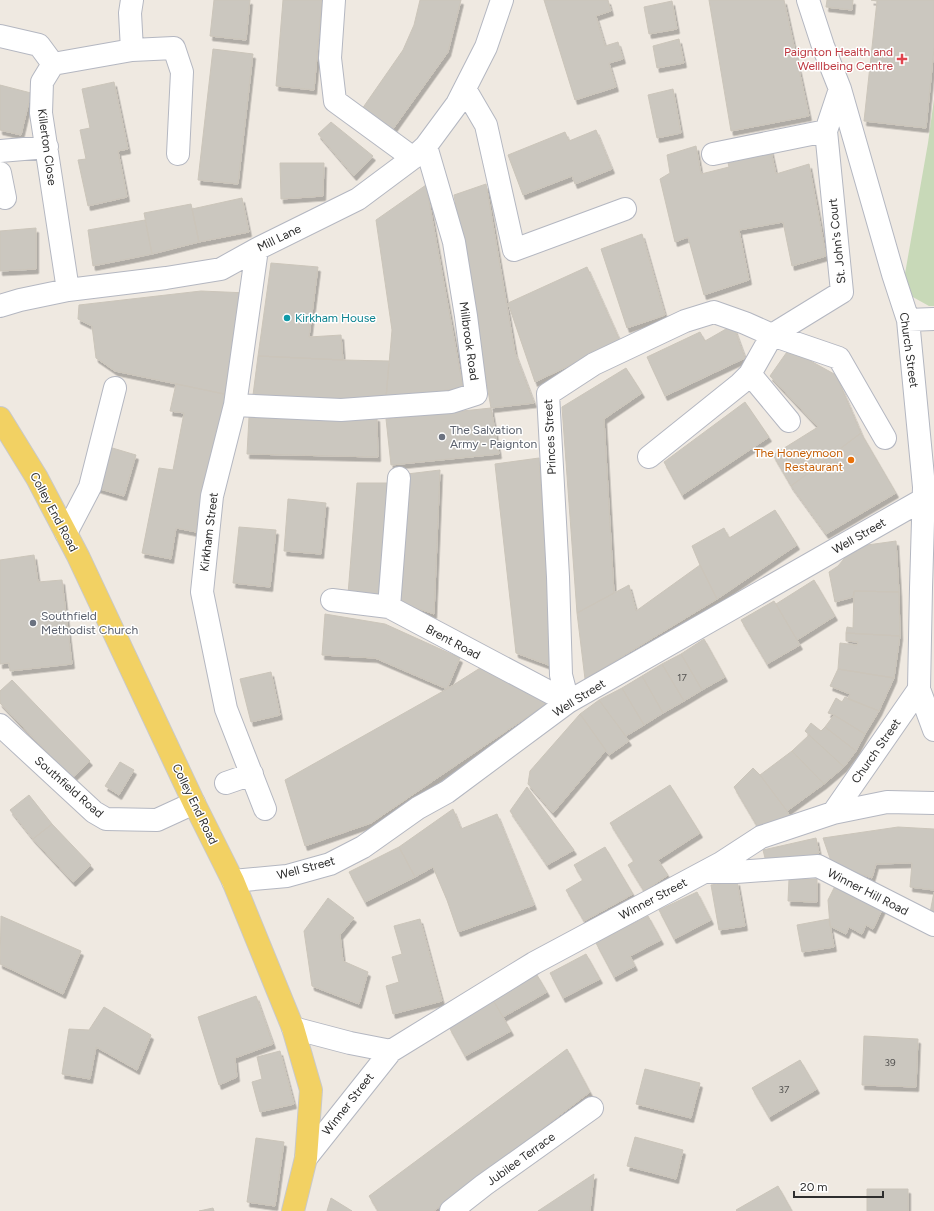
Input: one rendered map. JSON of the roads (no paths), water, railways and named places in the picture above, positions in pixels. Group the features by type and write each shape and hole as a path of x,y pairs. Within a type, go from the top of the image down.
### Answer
{"main road":[{"name":"Colley End Road","path":"0,418 37,478 82,563 194,803 233,882 293,1028 311,1090 306,1158 293,1211"}],"street":[{"path":"132,0 130,13 132,50"},
{"path":"334,0 330,58 335,101 420,152"},
{"name":"Mill Lane","path":"0,306 20,300 68,290 166,278 221,269 257,249 358,200 420,152 457,104 486,47 502,0"},
{"name":"Church Street","path":"808,0 823,46 840,89 891,267 908,320 924,481 927,589 919,689 934,730"},
{"path":"0,36 39,45 54,64 132,50 174,48 182,72 178,154"},
{"name":"Killerton Close","path":"54,64 42,82 41,113 68,290"},
{"path":"465,89 486,125 514,250 625,209"},
{"name":"St. John's Court","path":"772,335 842,292 826,131 840,89"},
{"path":"713,154 826,131"},
{"path":"0,151 47,147"},
{"name":"Millbrook Road","path":"235,405 341,410 451,402 476,394 466,316 454,242 420,152"},
{"path":"0,173 5,198"},
{"name":"Kirkham Street","path":"257,249 235,405 212,496 202,592 226,708 265,809"},
{"name":"Princes Street","path":"568,702 561,675 558,578 548,394 594,364 685,320 714,312 745,323 772,335"},
{"path":"908,320 934,319"},
{"path":"649,457 740,384 750,374 772,335 839,358 885,438"},
{"path":"750,374 789,421"},
{"path":"66,533 90,487 116,388"},
{"path":"389,607 399,478"},
{"name":"Well Street","path":"233,882 294,874 330,864 363,847 418,808 447,792 568,702 924,499"},
{"name":"Brent Road","path":"332,600 389,607 568,702"},
{"name":"Church Street","path":"833,813 919,689"},
{"name":"Southfield Road","path":"0,725 94,812 106,819 157,820 194,803"},
{"path":"226,783 252,774"},
{"name":"Winner Street","path":"306,1158 391,1051 534,963 721,863 761,837 833,813 887,802 934,803"},
{"name":"Winner Hill Road","path":"704,872 736,872 818,866 934,925"},
{"path":"293,1028 350,1043 391,1051"},
{"name":"Jubilee Terrace","path":"451,1211 484,1185 592,1108"}],"place":[{"name":"Paignton Health and Welllbeing Centre","path":"902,59"},
{"name":"Kirkham House","path":"287,318"},
{"name":"The Salvation Army - Paignton","path":"442,437"},
{"name":"The Honeymoon Restaurant","path":"851,460"},
{"name":"Southfield Methodist Church","path":"33,623"}]}
